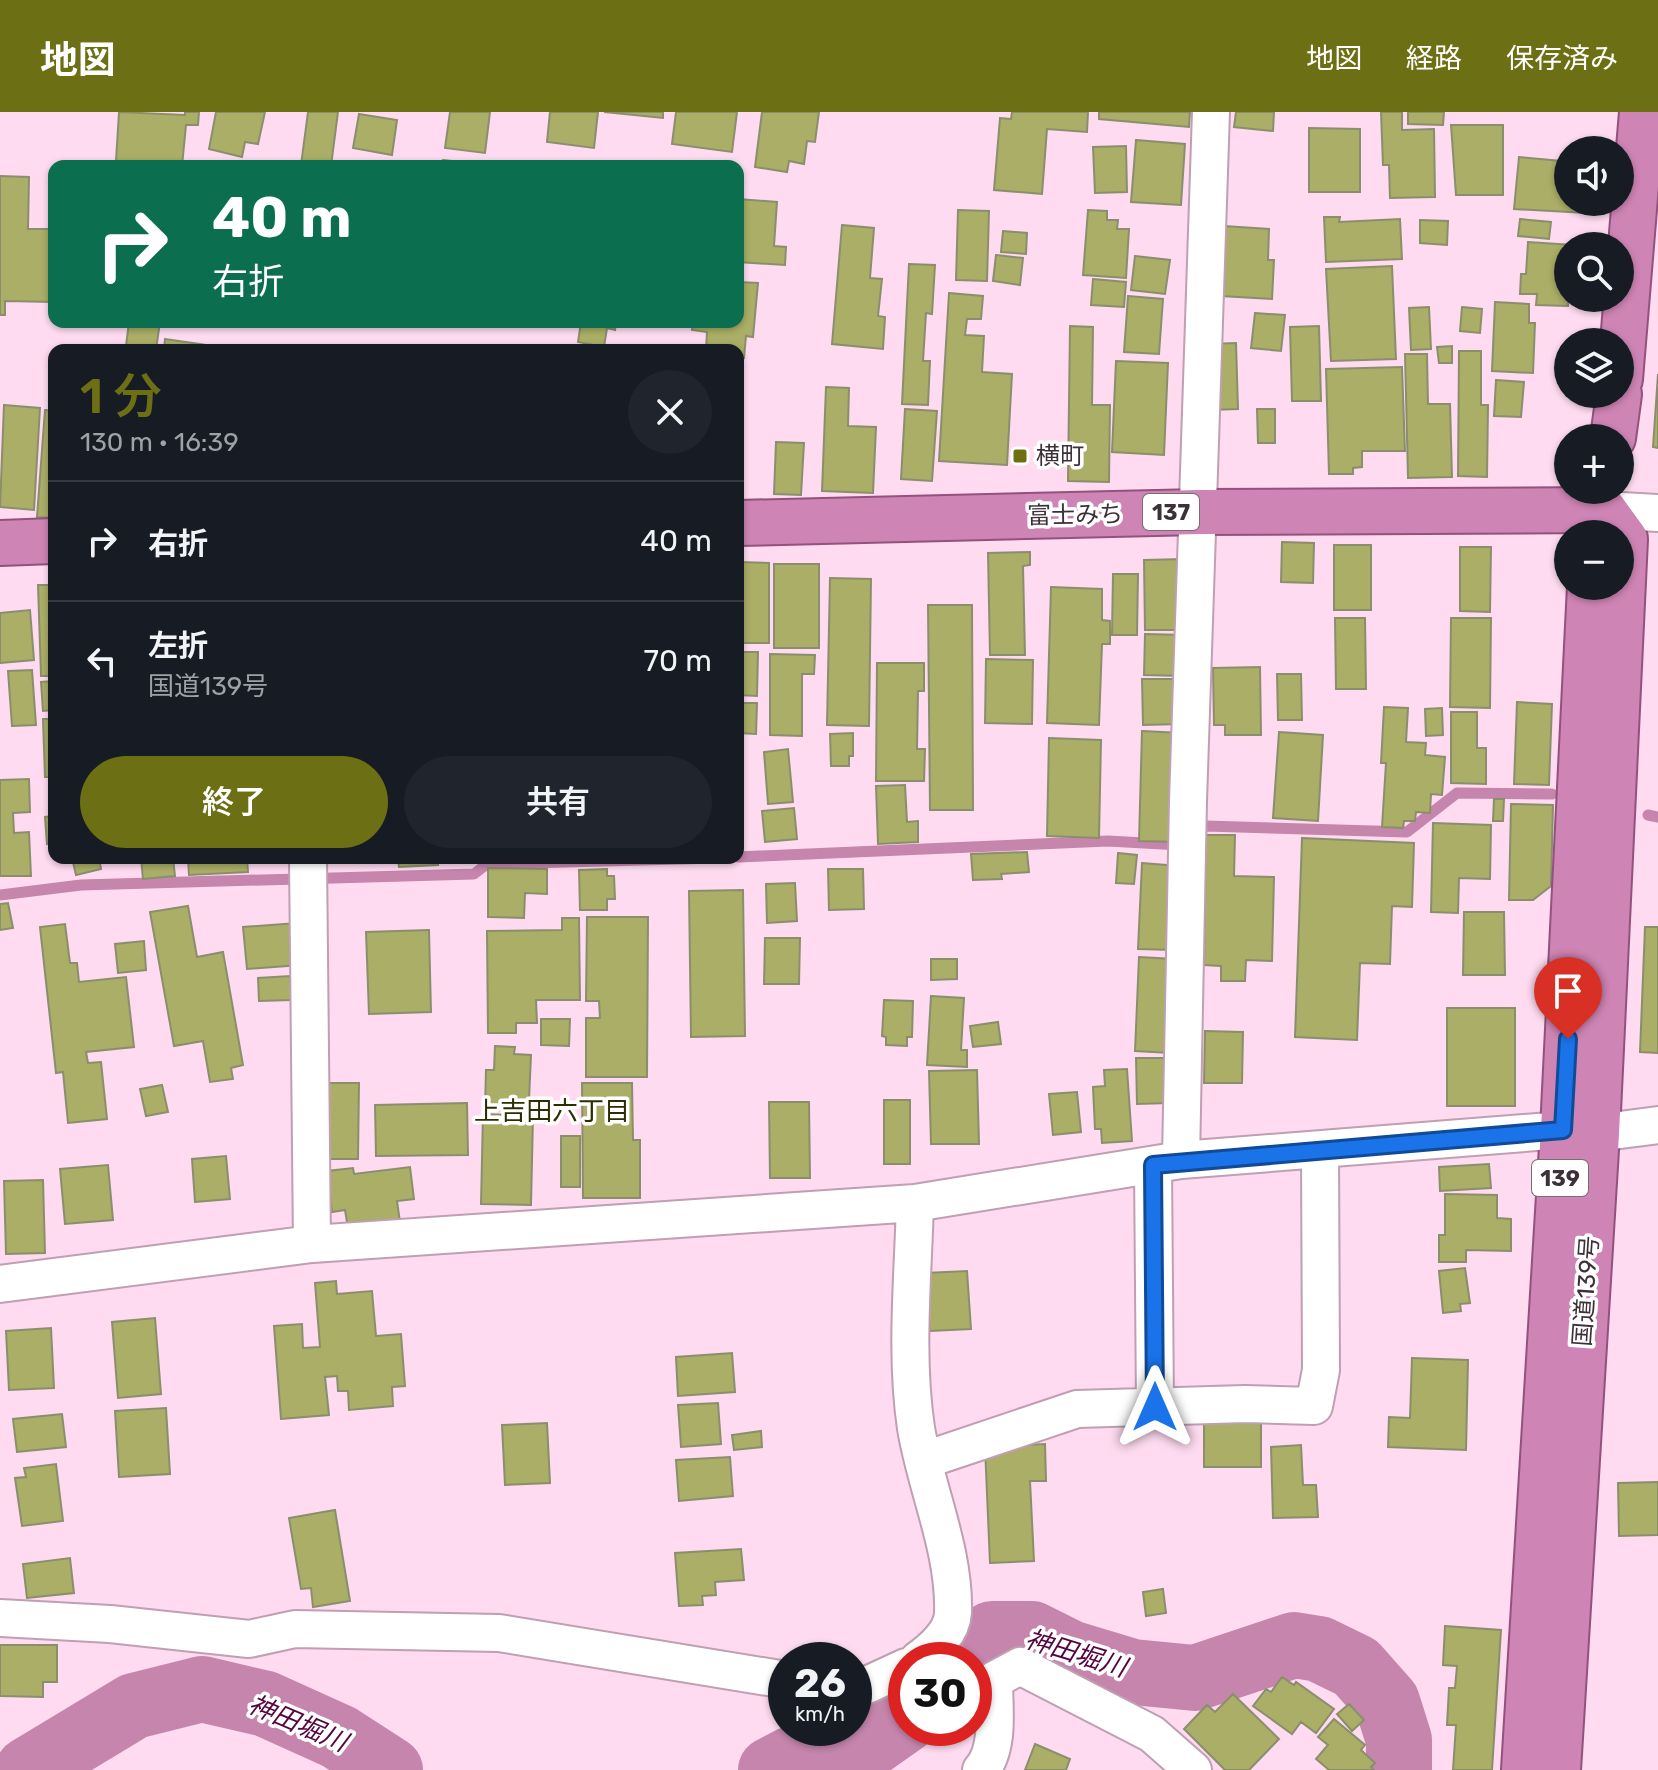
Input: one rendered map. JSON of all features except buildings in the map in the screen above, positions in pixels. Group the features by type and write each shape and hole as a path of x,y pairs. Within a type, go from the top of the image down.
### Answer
{"highway":[{"path":"1624,328 1642,112"},
{"name":"富士みち","path":"744,523 1199,512 1601,511"},
{"name":"国道139号","path":"1524,1770 1580,1131 1625,539 1601,511"},
{"path":"0,543 48,541"},
{"name":"国道139号","path":"1558,1770 1580,1131 1590,600"}],"street":[{"path":"1155,1407 1188,801 1211,112"},
{"path":"1601,511 1658,513"},
{"path":"308,864 312,1244"},
{"path":"0,1284 312,1244 915,1203 1167,1163 1658,1125"},
{"path":"925,1460 1077,1409 1314,1406 1321,1370 1320,1151"},
{"path":"915,1203 911,1361 917,1429 946,1558 953,1616 940,1642"},
{"path":"0,1618 110,1624 249,1639 295,1629 499,1633 768,1677"},
{"path":"981,1770 989,1762 994,1730 994,1680 1020,1666 1152,1734 1193,1770"}],"waterway":[{"path":"744,857 1108,841 1180,845 1206,826 1407,832 1457,793 1552,794"},
{"path":"1648,815 1658,817"},
{"path":"0,895 81,885 474,874 487,864"},
{"name":"神田堀川","path":"985,1642 992,1634 1032,1634 1070,1653 1133,1672 1195,1678 1294,1645 1319,1649 1356,1667 1387,1702 1399,1740 1399,1770"},
{"name":"神田堀川","path":"28,1770 134,1706 202,1689 266,1704 339,1737 390,1770"},
{"name":"神田堀川","path":"771,1770 792,1759 862,1750 888,1732"}],"place":[{"name":"横町","path":"1020,456"}],"district":[{"name":"上吉田六丁目","path":"552,1111"}],"route":[{"path":"1155,1407 1153,1165 1181,1160 1563,1130 1568,1039"}]}
